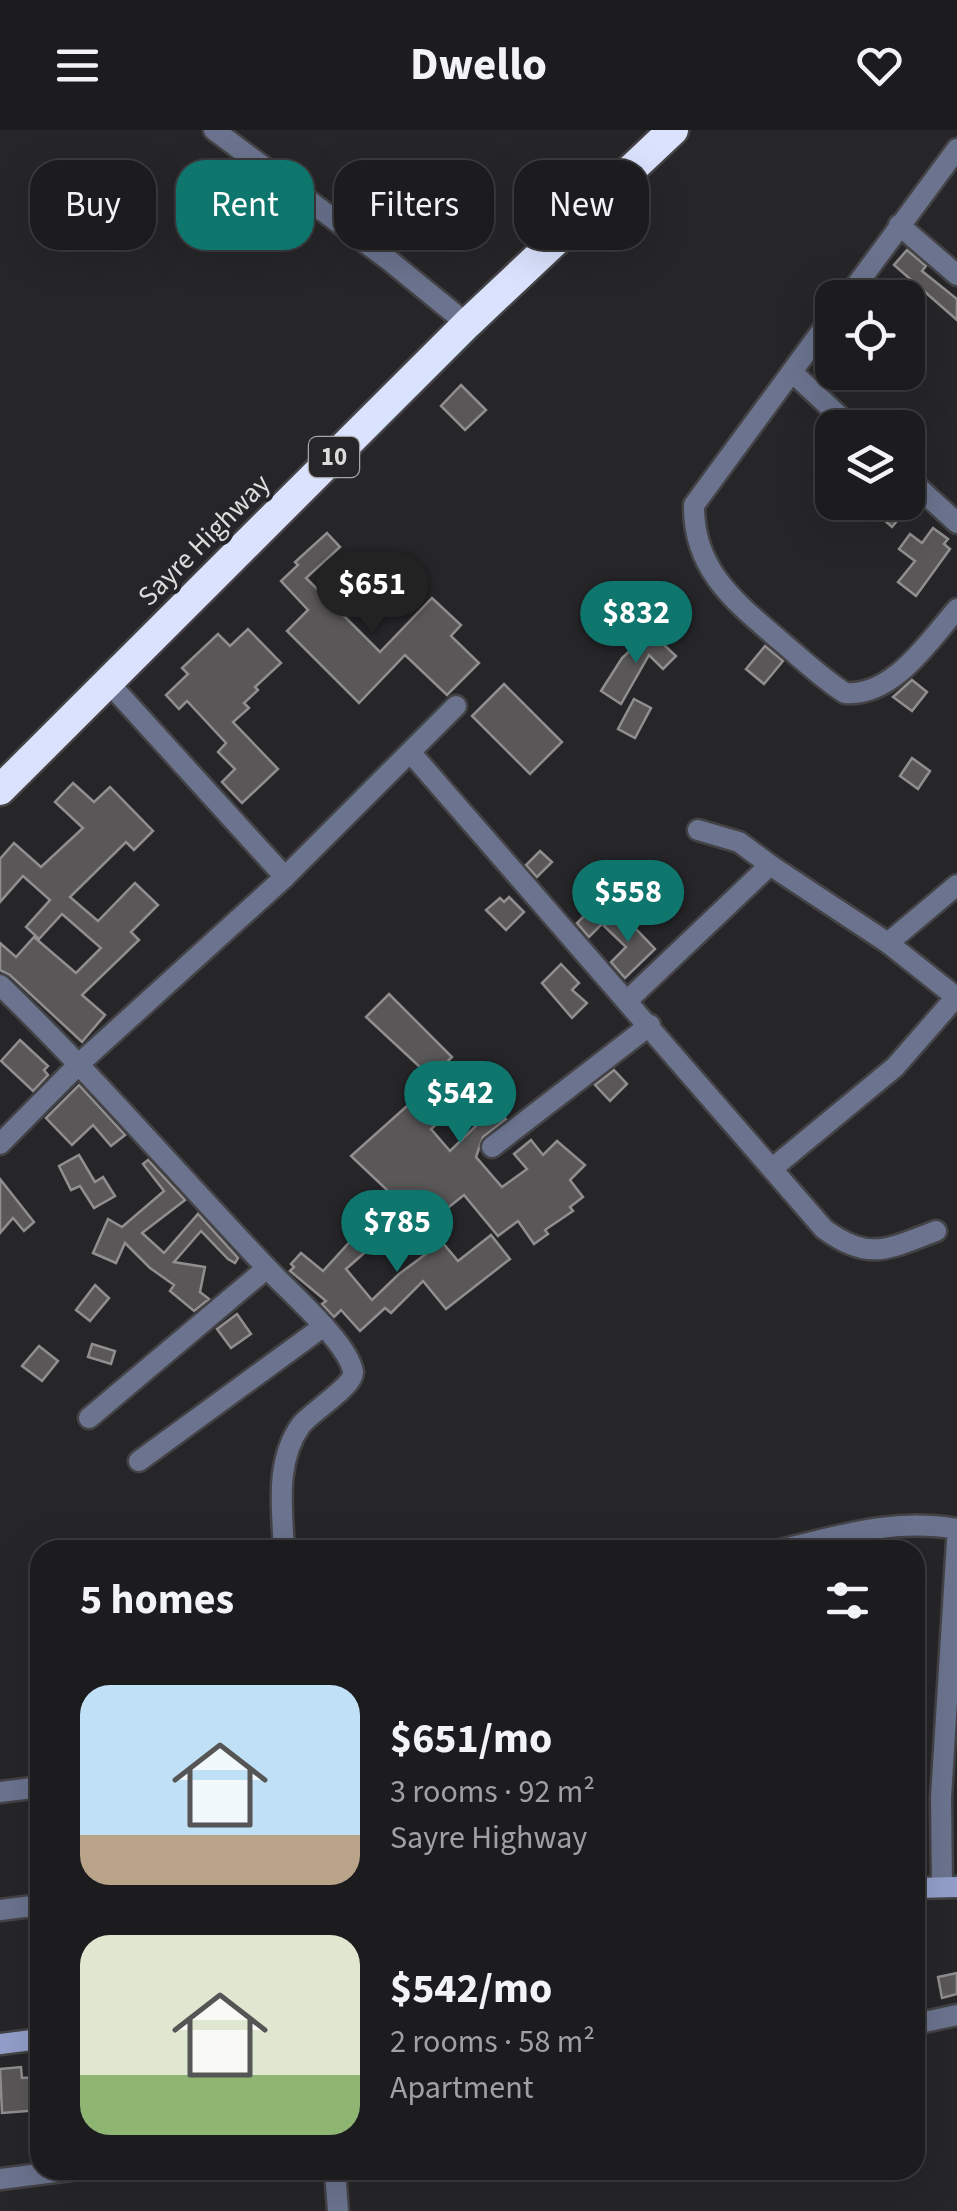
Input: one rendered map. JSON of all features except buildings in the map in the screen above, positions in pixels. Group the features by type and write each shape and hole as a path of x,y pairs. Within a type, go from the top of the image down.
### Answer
{"highway":[{"name":"Sayre Highway","path":"0,790 468,324 673,130"}],"street":[{"path":"214,130 468,324"},
{"path":"859,280 957,148"},
{"path":"899,226 957,275"},
{"path":"815,340 694,505 697,543 712,572 732,599 845,693 861,694 876,689 903,669 957,609"},
{"path":"792,372 833,410"},
{"path":"925,494 957,523"},
{"path":"108,682 285,876"},
{"path":"0,1144 80,1063 285,876 456,706"},
{"path":"410,754 824,1228 848,1246 874,1251 936,1231"},
{"path":"698,830 738,842 888,943 956,997 895,1067 774,1167"},
{"path":"628,1000 770,865"},
{"path":"888,943 957,884"},
{"path":"0,985 80,1063 266,1268 324,1326 348,1361 352,1378 302,1423 288,1448 282,1483 284,1540"},
{"path":"492,1148 650,1025"},
{"path":"89,1418 266,1268"},
{"path":"139,1461 324,1326"},
{"path":"825,1540 896,1524 957,1530"},
{"path":"949,1887 942,1778 957,1541"},
{"path":"0,1792 30,1788"},
{"path":"0,1910 30,1906"},
{"path":"925,2022 957,2014"},
{"path":"0,2044 30,2040"},
{"path":"0,2179 30,2175"},
{"path":"335,2180 338,2211"}]}
